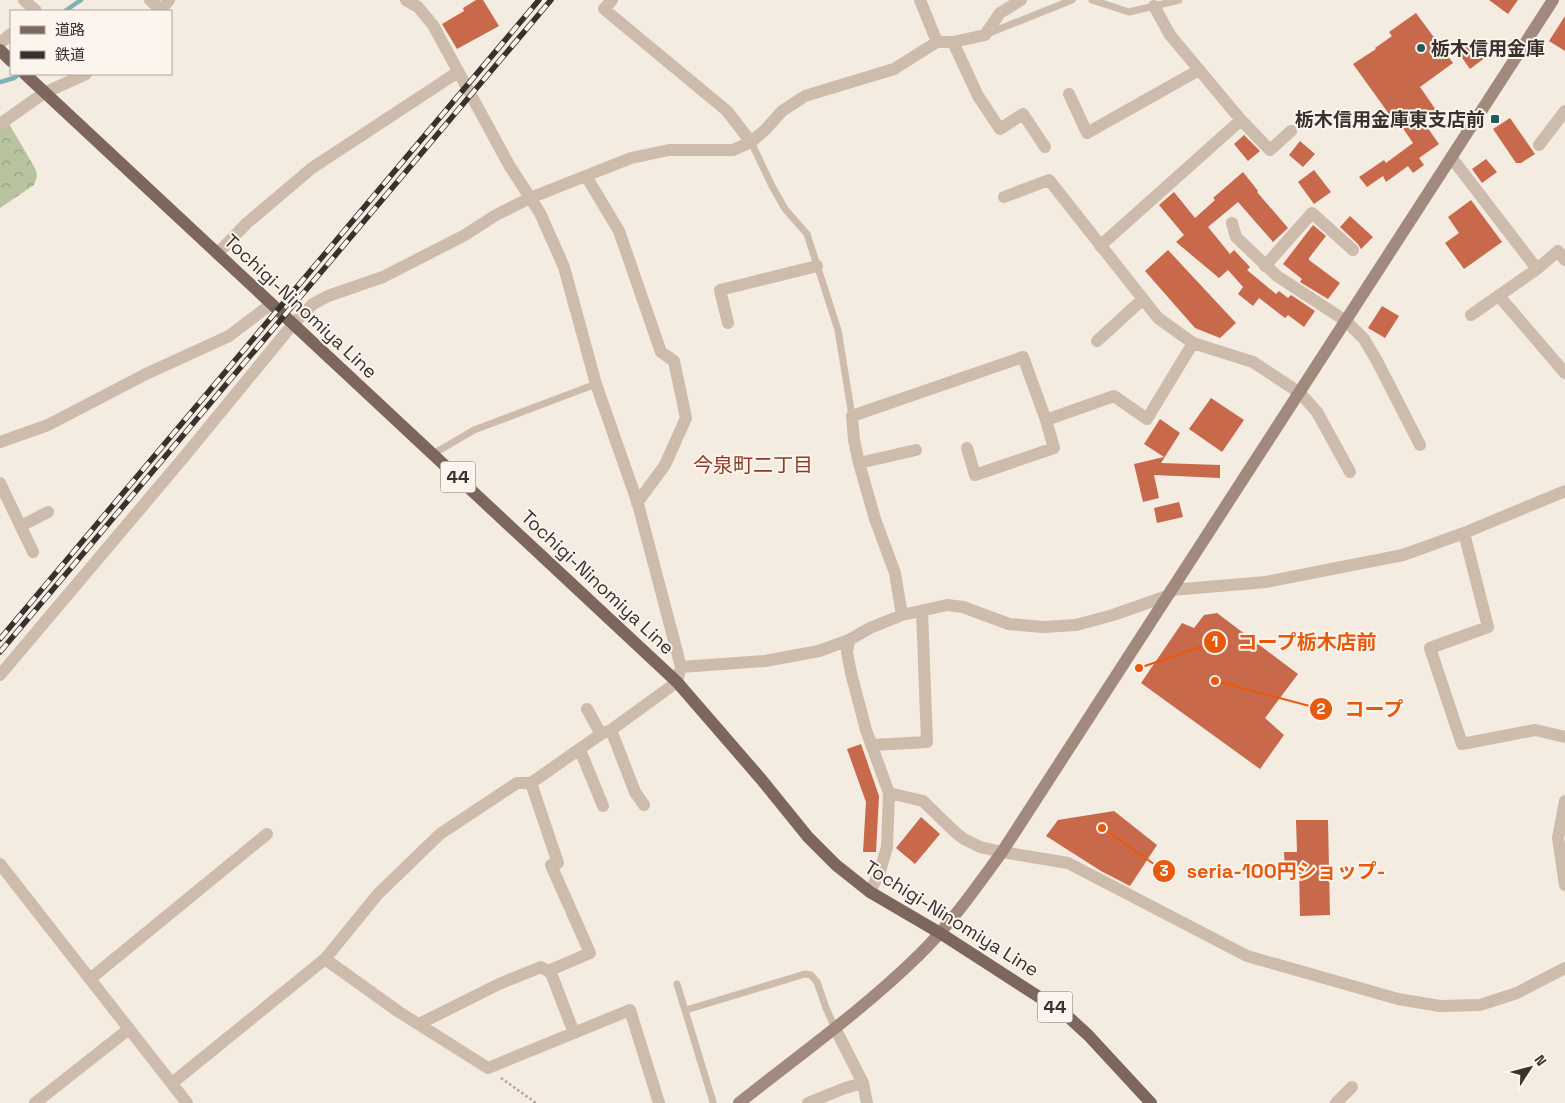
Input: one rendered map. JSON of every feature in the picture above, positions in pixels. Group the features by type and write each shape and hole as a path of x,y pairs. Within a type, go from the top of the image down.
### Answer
{"main road":[{"path":"0,50 10,60"},
{"name":"Tochigi-Ninomiya Line","path":"27,76 677,682 808,836 836,865 870,892 940,933 1064,1013 1094,1041 1151,1103"}],"street":[{"path":"24,0 35,10"},
{"path":"150,0 163,7"},
{"path":"172,1083 324,959 378,894 440,834 517,784 531,783 606,732 677,682 681,667 637,502 596,384 564,267 540,213 509,165 433,25 418,7 406,0"},
{"path":"612,0 604,9 727,111 751,142"},
{"path":"920,0 936,42"},
{"path":"0,675 184,457 293,324 313,304 328,296 383,276 465,235 496,215 530,198 631,158 669,150 733,150 751,142 782,111 805,96 894,69 936,42 953,42 985,35 1000,13 1021,0"},
{"path":"739,1103 835,1028 897,975 940,933 1002,852 1553,0"},
{"path":"1154,6 1170,35 1198,70 1270,150 1291,131"},
{"path":"0,43 10,35"},
{"path":"953,42 978,96 1000,129 1023,114 1045,147"},
{"path":"1069,94 1087,132 1198,70"},
{"path":"217,254 247,223 312,168 458,72"},
{"path":"0,124 44,92 84,75"},
{"path":"1539,145 1565,111"},
{"path":"1100,246 1242,120"},
{"path":"1451,157 1537,269"},
{"path":"586,176 619,231 661,352 674,361 686,418 665,465 637,502"},
{"path":"1004,197 1049,180 1158,318 1193,343 1253,362 1300,393 1317,412 1350,472"},
{"path":"1266,266 1312,214 1353,250"},
{"path":"1232,223 1236,237 1276,276 1346,322 1364,339 1420,445"},
{"path":"1471,315 1558,252 1565,260"},
{"path":"728,323 720,290 817,266"},
{"path":"1499,296 1565,374"},
{"path":"1097,341 1143,299"},
{"path":"0,442 48,425 146,374 229,336 271,304"},
{"path":"1046,420 1114,396 1147,419 1193,343"},
{"path":"902,616 895,573 875,519 859,462 854,440 852,416 1024,357 1054,448 975,475 967,448"},
{"path":"859,462 916,450"},
{"path":"0,483 33,552"},
{"path":"681,667 765,661 818,652 849,640 870,628 902,616 947,605 963,607 1009,624 1043,627 1076,625 1113,615 1169,593 1266,582 1403,554 1464,534 1565,491"},
{"path":"21,526 48,512"},
{"path":"1464,534 1488,627 1430,648 1462,744 1535,730 1565,737"},
{"path":"870,745 927,742 922,611"},
{"path":"849,640 847,652 850,673 870,745 888,793 887,847 880,871 870,892"},
{"path":"587,710 606,732 635,792 644,806"},
{"path":"580,750 603,806"},
{"path":"531,783 558,863 551,865 590,954 548,971"},
{"path":"888,793 923,801 964,839 980,847 1068,863 1247,956 1398,1000 1440,1006 1480,1005 1517,993 1565,968"},
{"path":"1565,801 1558,838 1565,885"},
{"path":"90,979 267,834"},
{"path":"0,864 187,1103"},
{"path":"324,959 419,1024 488,1068 630,1010 659,1103"},
{"path":"419,1024 499,984 542,967 551,973 574,1033"},
{"path":"835,1028 863,1083 867,1103"},
{"path":"35,1103 129,1029"},
{"path":"808,1103 863,1083"},
{"path":"1336,1103 1352,1087"}],"lane":[{"path":"985,35 1072,0"},
{"path":"1092,0 1128,12 1179,0"},
{"path":"751,142 785,208 807,234 838,330 852,416"},
{"path":"433,454 474,430 596,384"},
{"path":"686,1010 805,974 811,975 817,982 835,1028"},
{"path":"677,984 713,1102"}],"path":[{"path":"488,1068 536,1103"}],"green space":[{"path":"8,122 36,170 37,176 34,185 0,208 0,126"}],"building":[{"path":"476,0 483,0 499,26 457,49 442,24 464,11 463,8"},
{"path":"1489,0 1518,0 1508,14"},
{"path":"1416,13 1453,63 1420,87 1436,110 1422,120 1439,144 1419,158 1424,165 1413,173 1408,166 1386,182 1383,176 1367,187 1359,177 1384,160 1386,163 1413,143 1392,112 1389,114 1353,64 1376,49 1392,36 1389,32"},
{"path":"1565,16 1565,51 1549,41"},
{"path":"1474,40 1486,57 1470,69 1458,52"},
{"path":"1510,118 1535,154 1521,163 1516,163 1493,129"},
{"path":"1244,135 1260,151 1248,161 1234,144"},
{"path":"1300,141 1315,154 1303,167 1289,155"},
{"path":"1486,159 1497,172 1482,183 1472,169"},
{"path":"1314,170 1331,192 1314,204 1298,182"},
{"path":"1243,172 1257,192 1288,228 1273,242 1238,202 1208,227 1230,254 1234,250 1250,267 1247,270 1276,294 1279,291 1288,298 1291,295 1315,311 1304,327 1288,315 1285,318 1259,298 1253,306 1238,294 1243,287 1228,270 1219,278 1176,242 1184,235 1159,205 1174,192 1195,218 1215,200 1213,198"},
{"path":"1471,200 1502,242 1464,269 1445,243 1459,233 1448,217"},
{"path":"1350,216 1373,237 1361,249 1340,227"},
{"path":"1313,225 1326,236 1309,260 1340,283 1328,299 1300,282 1302,279 1283,264"},
{"path":"1168,250 1236,323 1220,338 1195,328 1145,271"},
{"path":"1382,306 1399,316 1385,338 1368,328"},
{"path":"1211,398 1244,420 1222,452 1189,429"},
{"path":"1160,419 1180,433 1161,463 1220,465 1220,478 1154,475 1159,498 1143,502 1134,464 1164,457 1144,444"},
{"path":"1179,502 1183,517 1157,523 1154,508"},
{"path":"1217,613 1298,674 1265,718 1284,735 1260,769 1141,683 1182,623 1194,628 1204,615"},
{"path":"861,744 879,796 876,852 863,852 866,802 847,749"},
{"path":"1114,811 1157,845 1130,886 1101,871 1046,836 1058,820"},
{"path":"921,817 940,834 915,864 896,848"},
{"path":"1296,820 1328,820 1330,915 1300,916 1299,870 1285,870 1284,852 1297,852"}],"waterway":[{"path":"66,10 81,0"},
{"path":"0,82 18,75"}],"railway":[{"path":"0,639 539,0"},
{"path":"0,652 551,0"}],"place":[{"name":"栃木信用金庫","path":"1421,48"},
{"name":"栃木信用金庫東支店前","path":"1495,119"},
{"name":"コープ栃木店前","path":"1139,668"},
{"name":"コープ","path":"1215,681"},
{"name":"seria-100円ショップ-","path":"1102,828"}],"district":[{"name":"今泉町二丁目","path":"753,465"}]}
